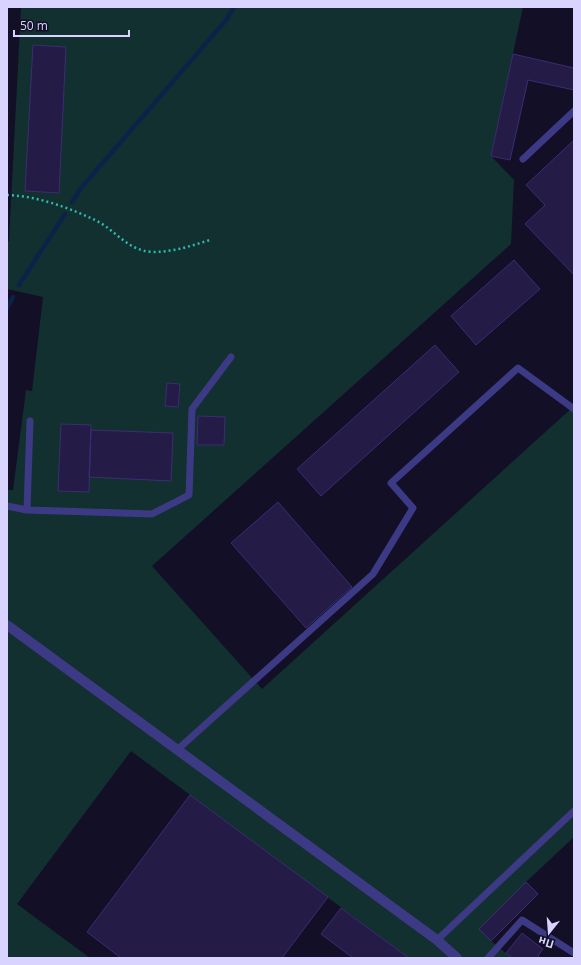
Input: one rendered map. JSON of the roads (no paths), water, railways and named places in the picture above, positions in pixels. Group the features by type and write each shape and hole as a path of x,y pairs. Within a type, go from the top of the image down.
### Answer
{"street":[{"path":"7,625 437,940 458,958"}],"lane":[{"path":"523,159 574,111"},
{"path":"7,506 27,510 152,514 189,495 192,409 231,357"},
{"path":"177,750 373,574 413,508 390,483 518,368 574,409"},
{"path":"27,510 30,421"},
{"path":"437,940 574,811"},
{"path":"488,958 522,920 574,954"}],"waterway":[{"path":"72,202 81,188 227,19 234,7"},
{"path":"19,285 65,214"},
{"path":"7,308 13,297"}]}
